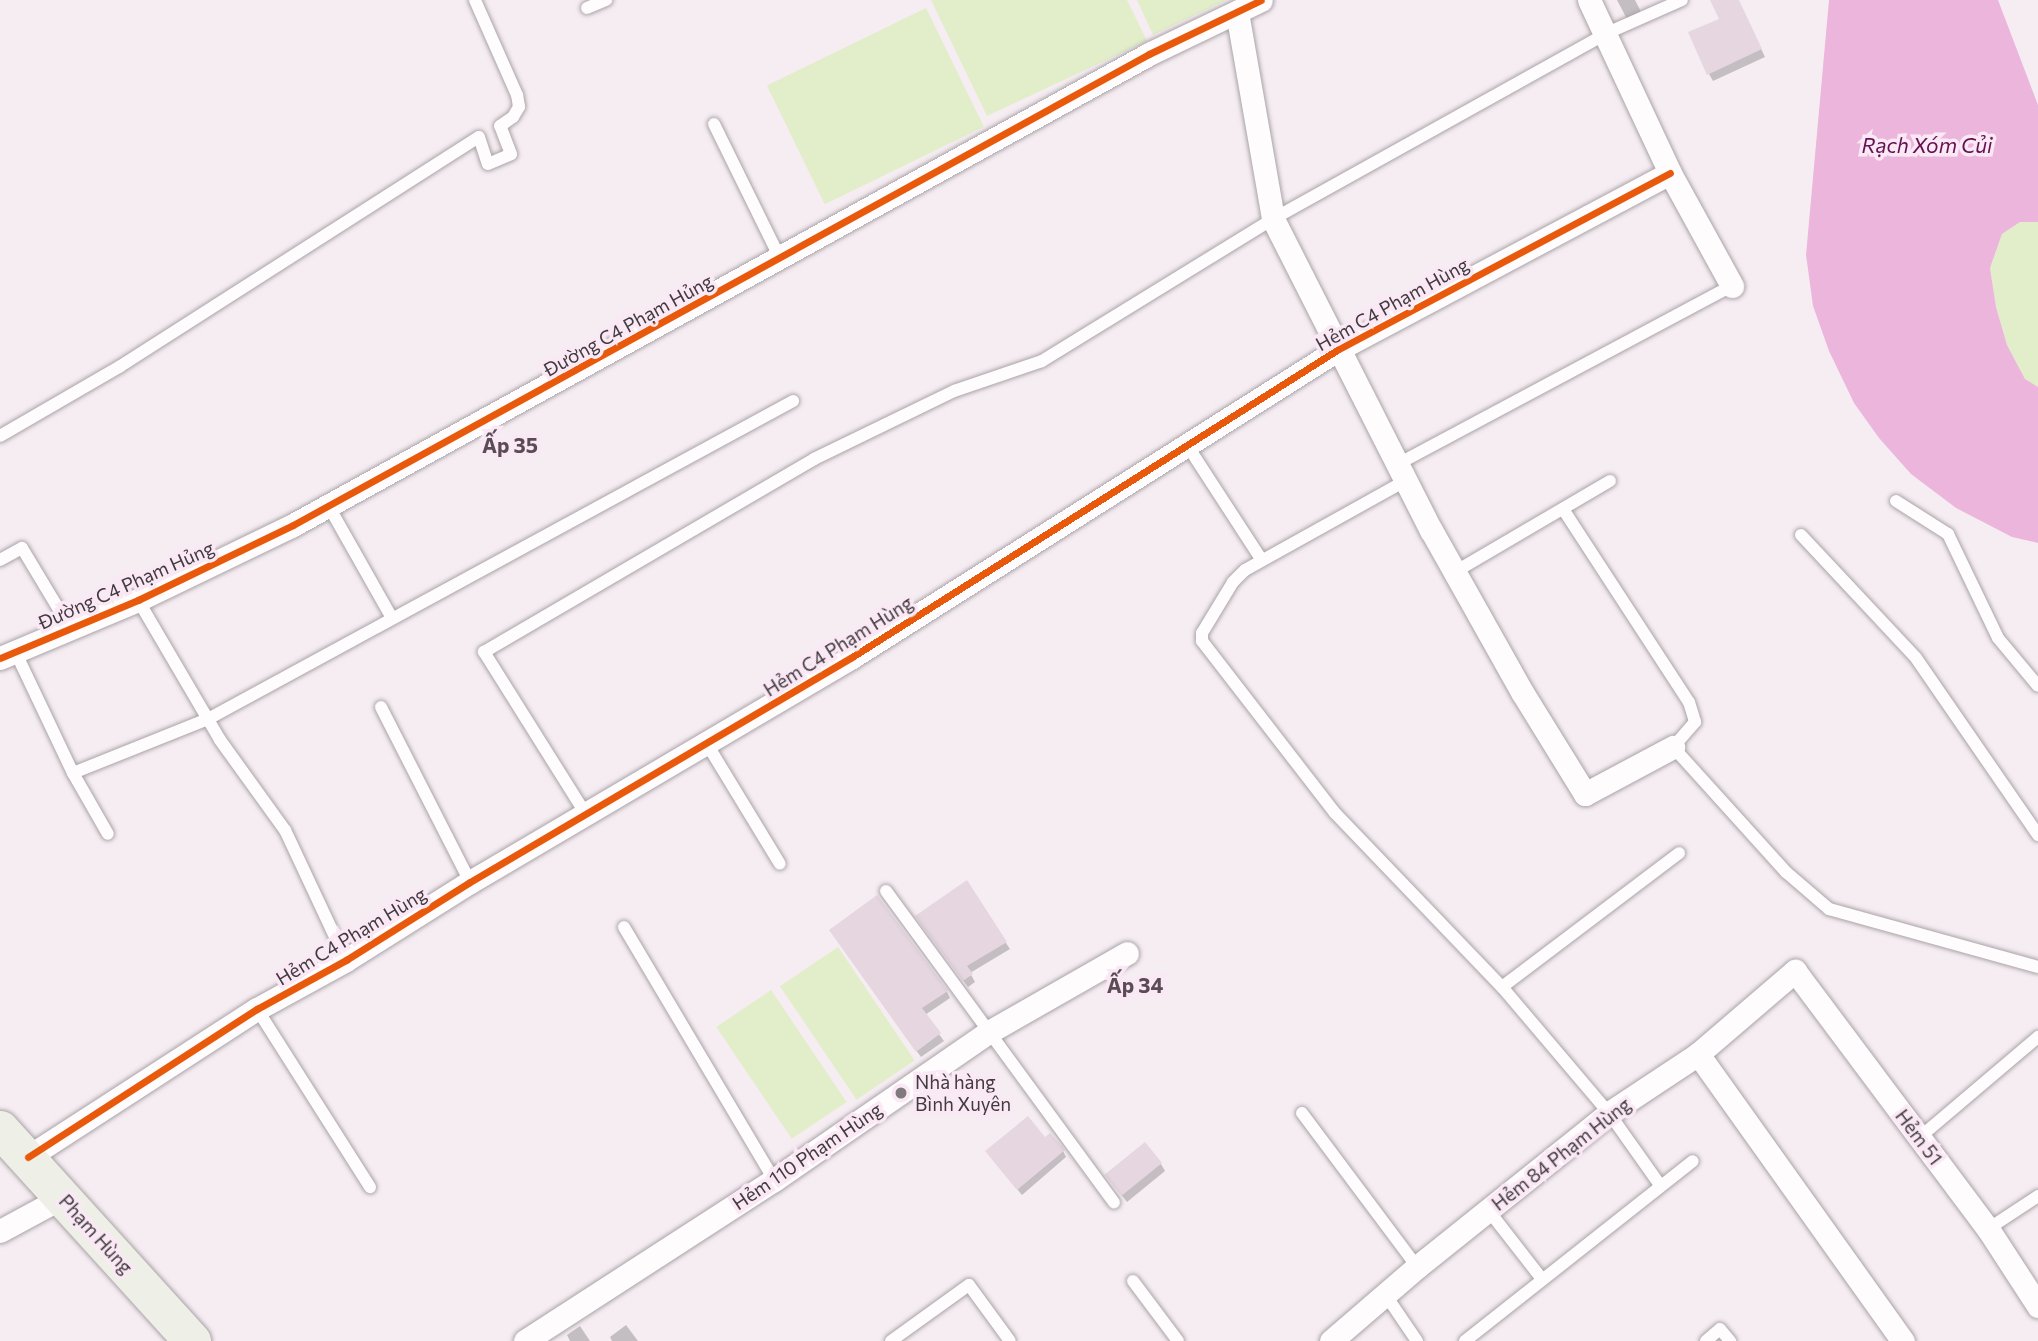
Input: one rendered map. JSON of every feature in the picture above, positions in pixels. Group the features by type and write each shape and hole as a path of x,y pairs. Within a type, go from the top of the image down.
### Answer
{"main road":[{"name":"Phạm Hùng","path":"0,1129 63,1197 182,1338"}],"street":[{"name":"Đường C4 Phạm Hủng","path":"8,655 138,600 293,526 1149,54 1261,0"},
{"path":"1589,0 1670,173 1732,286"},
{"path":"1237,12 1273,219 1337,350 1453,573 1585,794 1672,747"},
{"name":"Hẻm C4 Phạm Hùng","path":"28,1157 257,1009 346,960 470,883 852,657 1337,350 1670,173"},
{"name":"Hẻm 110 Phạm Hùng","path":"526,1341 774,1180 987,1032 1127,953"},
{"name":"Hẻm 84 Phạm Hùng","path":"1331,1341 1418,1267 1609,1114 1698,1054 1795,971"},
{"name":"Hẻm 51","path":"1795,971 1988,1229 2038,1306"},
{"path":"1698,1054 1903,1341"},
{"path":"0,1231 63,1197"}],"lane":[{"path":"0,436 119,367 479,137 488,164 511,154 500,126 519,107 517,95 475,0"},
{"path":"587,8 606,0"},
{"path":"587,816 484,652 814,458 954,391 1042,360 1273,219 1605,34 1682,0"},
{"path":"714,124 780,258"},
{"path":"1660,1185 1609,1114 1502,988 1335,813 1202,641 1202,633 1233,582 1261,559 1402,472 1732,286"},
{"path":"73,773 208,719 793,401"},
{"path":"1187,445 1261,559"},
{"path":"1453,573 1610,481"},
{"path":"1896,501 1948,534 1998,638 2038,686"},
{"path":"328,505 392,618"},
{"path":"1563,509 1689,702 1695,722 1672,747 1787,872 1829,909 2038,967"},
{"path":"1801,535 1916,658 2038,835"},
{"path":"0,560 23,548 70,628"},
{"path":"138,600 208,719 285,830 346,960"},
{"path":"8,655 108,834"},
{"path":"381,707 470,883"},
{"path":"707,744 780,864"},
{"path":"1502,988 1679,853"},
{"path":"886,891 1114,1202"},
{"path":"624,927 774,1180"},
{"path":"257,1009 370,1186"},
{"path":"1920,1137 2038,1037"},
{"path":"1302,1113 1418,1267"},
{"path":"1465,1341 1693,1161"},
{"path":"1988,1229 2037,1198"},
{"path":"1489,1211 1542,1279"},
{"path":"1133,1281 1178,1341"},
{"path":"891,1341 969,1285 1010,1341"},
{"path":"1385,1294 1417,1341"},
{"path":"1706,1341 1720,1329 1730,1341"}],"green space":[{"path":"931,0 1127,0 1147,41 987,116"},
{"path":"1137,0 1227,0 1153,35"},
{"path":"926,8 984,127 825,204 767,86"},
{"path":"2020,222 2038,222 2038,387 2025,379 2007,345 1996,307 1990,268 2002,234"},
{"path":"838,947 915,1061 857,1100 780,986"},
{"path":"771,990 846,1102 792,1139 716,1027"}],"water":[{"name":"Rạch Xóm Củi","path":"1829,0 1998,0 2038,105 2038,222 2020,222 2002,234 1990,268 1996,307 2007,345 2025,379 2038,387 2038,543 2012,537 1956,508 1911,474 1879,438 1854,403 1829,351 1813,306 1806,255"}],"building":[{"path":"1710,0 1739,0 1762,49 1707,75 1688,32 1719,19"},
{"path":"967,880 1007,942 967,966 973,974 963,981 915,916"},
{"path":"877,895 948,991 922,1008 941,1033 916,1052 829,930"},
{"path":"1028,1116 1045,1137 1050,1133 1065,1150 1017,1190 985,1151"},
{"path":"1145,1142 1162,1163 1122,1196 1105,1175"}],"cycle path":[{"path":"0,658 138,600 293,525 1149,54 1261,0"},
{"path":"28,1157 257,1009 346,960 470,882 852,657 1337,350 1670,173"}],"place":[{"name":"Nhà hàng Bình Xuyên","path":"901,1093"}],"district":[{"name":"Ấp 35","path":"510,445"},
{"name":"Ấp 34","path":"1135,985"}]}
